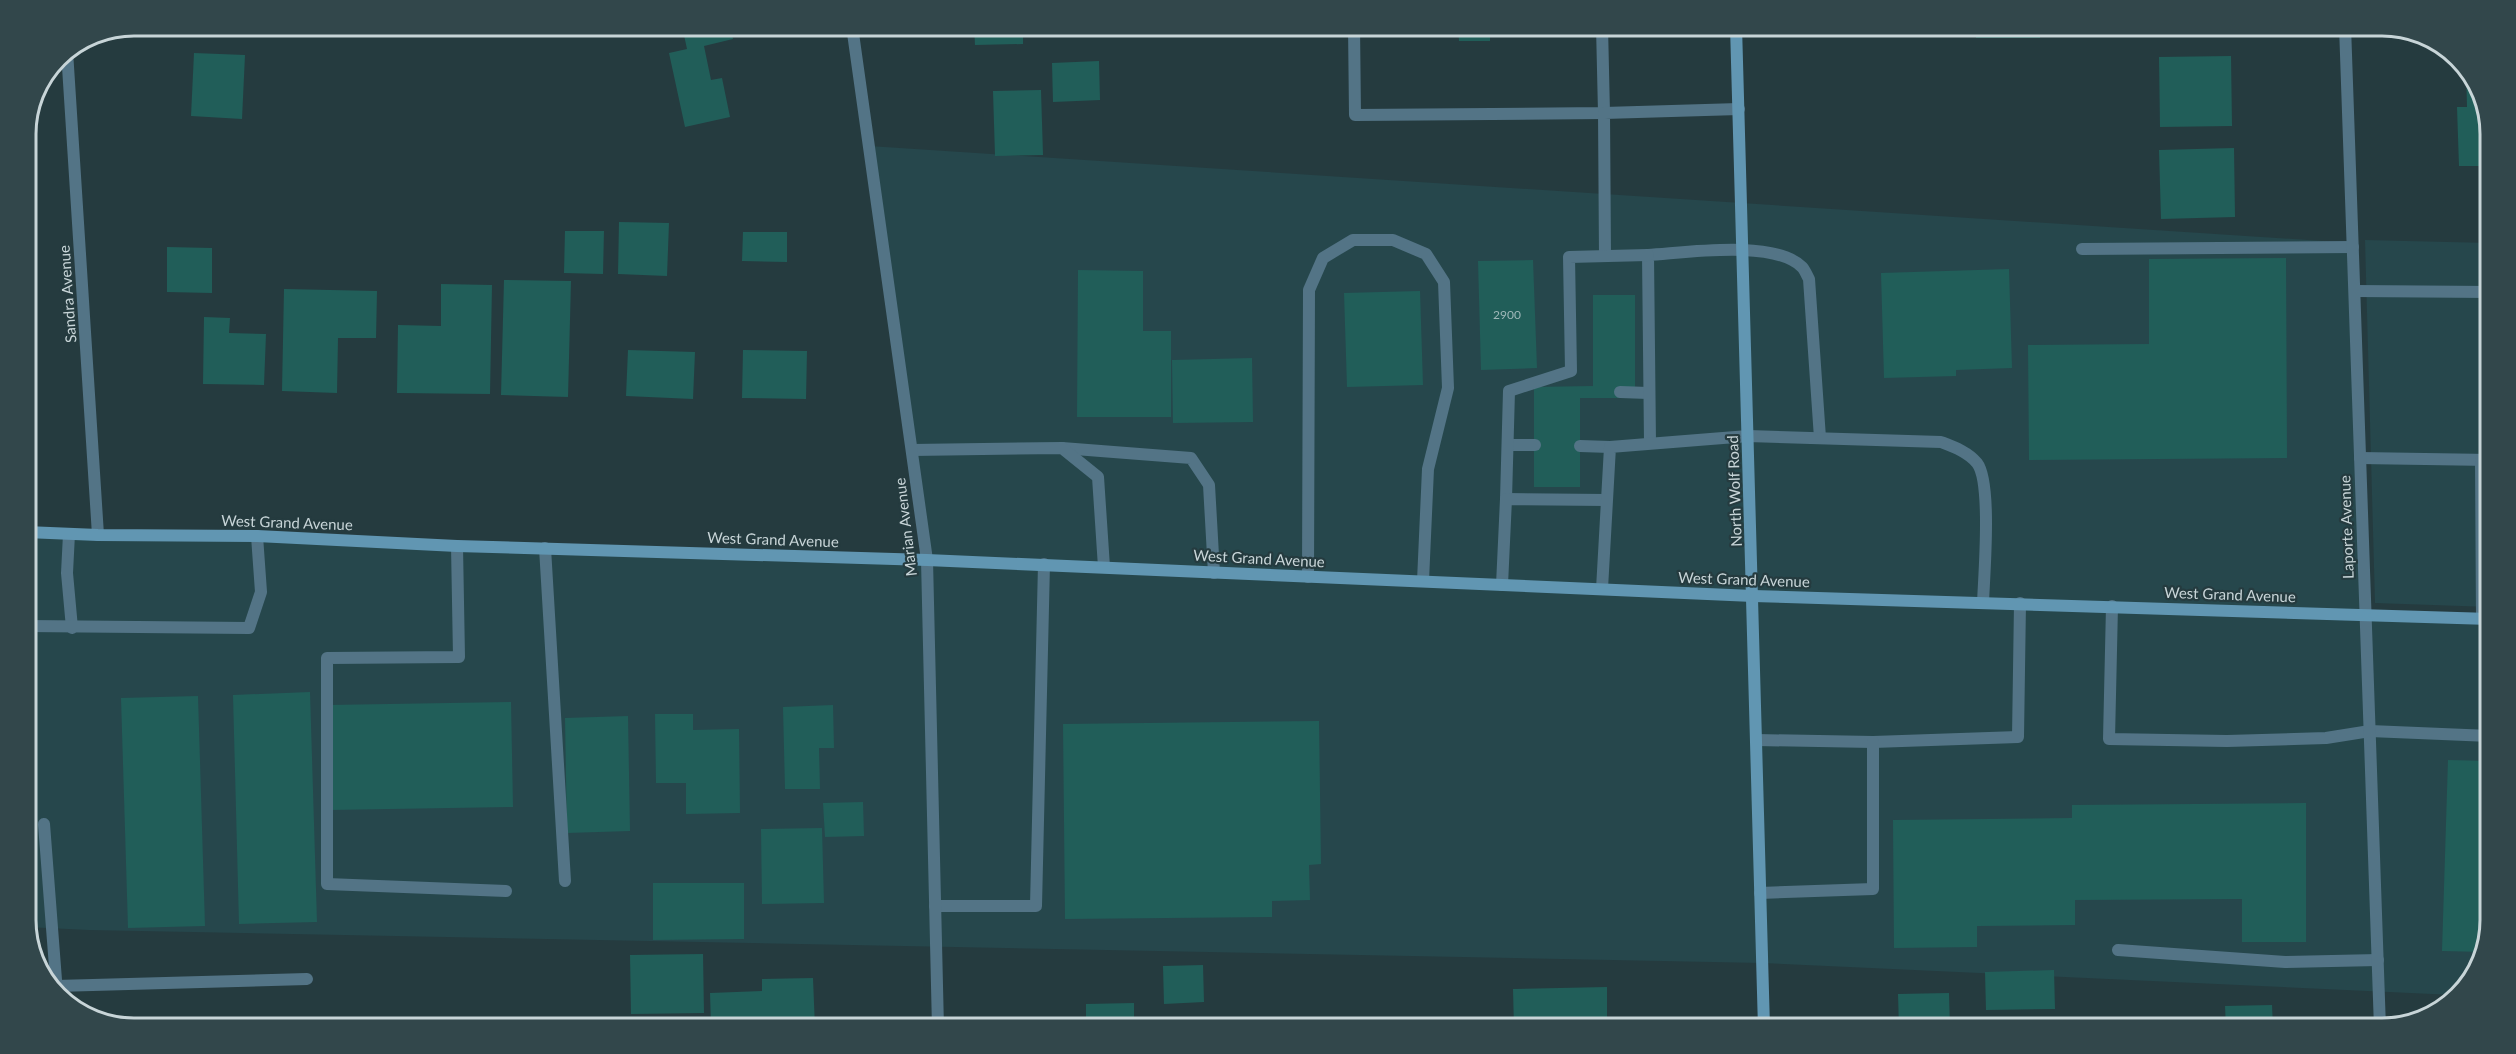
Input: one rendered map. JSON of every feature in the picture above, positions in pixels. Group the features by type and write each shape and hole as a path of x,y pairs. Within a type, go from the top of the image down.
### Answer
{"main road":[{"name":"North Wolf Road","path":"1736,36 1764,1018"},
{"name":"West Grand Avenue","path":"36,532 257,536 458,546 1044,564 1753,596 2480,618"}],"street":[{"name":"Marian Avenue","path":"853,36 927,560 938,1018"},
{"path":"1354,36 1355,115 1604,113 1739,109"},
{"path":"1602,36 1605,256"},
{"name":"Laporte Avenue","path":"2345,36 2380,1018"},
{"name":"Sandra Avenue","path":"68,63 98,535"},
{"path":"1308,577 1309,290 1323,258 1353,240 1393,240 1426,254 1444,282 1448,388 1428,469 1423,581"},
{"path":"2082,249 2353,247"},
{"path":"1509,391 1571,371 1569,257 1743,249 1779,256 1801,266 1809,279 1820,438"},
{"path":"1648,255 1650,443"},
{"path":"2355,291 2480,292"},
{"path":"1509,391 1536,391"},
{"path":"1502,585 1509,391"},
{"path":"1620,392 1648,393"},
{"path":"1580,446 1610,447 1748,436 1941,442 1964,451 1978,464 1986,491 1983,603"},
{"path":"1508,445 1535,445"},
{"path":"1602,589 1610,447"},
{"path":"1062,448 1098,477 1104,567"},
{"path":"912,450 1062,448 1191,458 1209,484 1215,573"},
{"path":"2360,458 2480,460"},
{"path":"1506,499 1606,500"},
{"path":"69,534 68,573 72,628"},
{"path":"36,626 249,628 261,592 257,536"},
{"path":"458,546 459,657 327,658 327,884 506,891"},
{"path":"545,548 565,881"},
{"path":"935,906 1036,906 1044,564"},
{"path":"1757,740 1873,742 2018,737 2020,603"},
{"path":"2112,606 2109,739 2227,741 2326,738 2370,731 2480,736"},
{"path":"1760,893 1873,889 1873,742"},
{"path":"44,824 56,980"},
{"path":"2118,950 2285,962 2378,960"},
{"path":"65,989 307,979"}],"shaded area":[{"path":"869,146 2353,243 2365,613 2480,619 2480,920 2478,939 2467,969 2446,995 1762,963 36,927 36,532 927,560"},
{"path":"2365,240 2480,243 2480,607 2375,603"}],"building":[{"path":"684,36 732,36 733,39 704,46 711,80 722,78 730,117 685,127 669,53 687,49"},
{"path":"975,36 1023,36 1023,44 975,45"},
{"path":"1459,36 1490,36 1490,41 1459,41"},
{"path":"1976,36 2040,36 2040,38 1976,38"},
{"path":"194,53 245,55 242,119 191,116"},
{"path":"2231,56 2232,126 2160,127 2159,57"},
{"path":"1099,61 1100,100 1053,102 1052,63"},
{"path":"2466,85 2478,115 2480,166 2459,166 2457,107 2467,107"},
{"path":"1041,90 1043,155 995,156 993,91"},
{"path":"2234,148 2235,217 2161,219 2159,150"},
{"path":"619,222 669,223 667,276 618,274"},
{"path":"565,231 604,231 603,274 564,273"},
{"path":"743,232 787,232 787,262 742,261"},
{"path":"167,247 212,248 212,293 167,292"},
{"path":"2286,258 2287,458 2029,460 2028,345 2149,344 2149,259"},
{"path":"1533,260 1537,368 1481,370 1478,261"},
{"path":"2009,269 2012,368 1956,370 1956,376 1884,378 1881,273"},
{"path":"1078,270 1143,271 1143,331 1171,331 1171,417 1077,417"},
{"path":"504,280 571,281 568,397 501,395"},
{"path":"441,284 492,285 490,394 397,393 398,325 441,326"},
{"path":"284,289 377,291 376,338 338,338 337,393 282,391"},
{"path":"1420,291 1423,385 1347,387 1344,293"},
{"path":"1593,295 1635,295 1635,398 1580,398 1580,487 1534,487 1534,387 1593,386"},
{"path":"204,317 230,318 229,333 266,334 264,385 203,384"},
{"path":"628,350 695,352 693,399 626,396"},
{"path":"743,350 807,351 806,399 742,398"},
{"path":"1252,358 1253,422 1173,423 1172,360"},
{"path":"310,692 317,922 239,924 233,695"},
{"path":"198,696 205,926 128,928 121,698"},
{"path":"511,702 513,807 330,810 328,705"},
{"path":"833,705 834,748 819,748 820,789 785,789 783,707"},
{"path":"655,714 693,714 693,730 739,729 740,813 686,814 686,783 656,783"},
{"path":"628,716 630,831 567,833 565,718"},
{"path":"1319,721 1321,864 1309,865 1310,900 1272,901 1272,917 1065,919 1063,724"},
{"path":"2448,760 2480,761 2478,939 2474,952 2442,951"},
{"path":"863,802 864,836 825,837 823,803"},
{"path":"2306,803 2306,942 2242,942 2242,899 2075,900 2075,925 1977,926 1977,947 1894,948 1893,820 2072,818 2072,805"},
{"path":"822,828 824,903 762,904 761,829"},
{"path":"653,883 744,883 744,939 653,940"},
{"path":"703,954 704,1013 631,1014 630,955"},
{"path":"1203,965 1204,1002 1164,1004 1163,966"},
{"path":"2054,970 2055,1009 1986,1010 1985,972"},
{"path":"813,978 815,1018 711,1018 710,993 762,991 762,979"},
{"path":"1607,987 1607,1018 1514,1018 1513,989"},
{"path":"1949,993 1950,1018 1899,1018 1898,994"},
{"path":"1134,1003 1134,1018 1086,1018 1086,1004"},
{"path":"2272,1005 2273,1018 2226,1018 2225,1006"}]}
